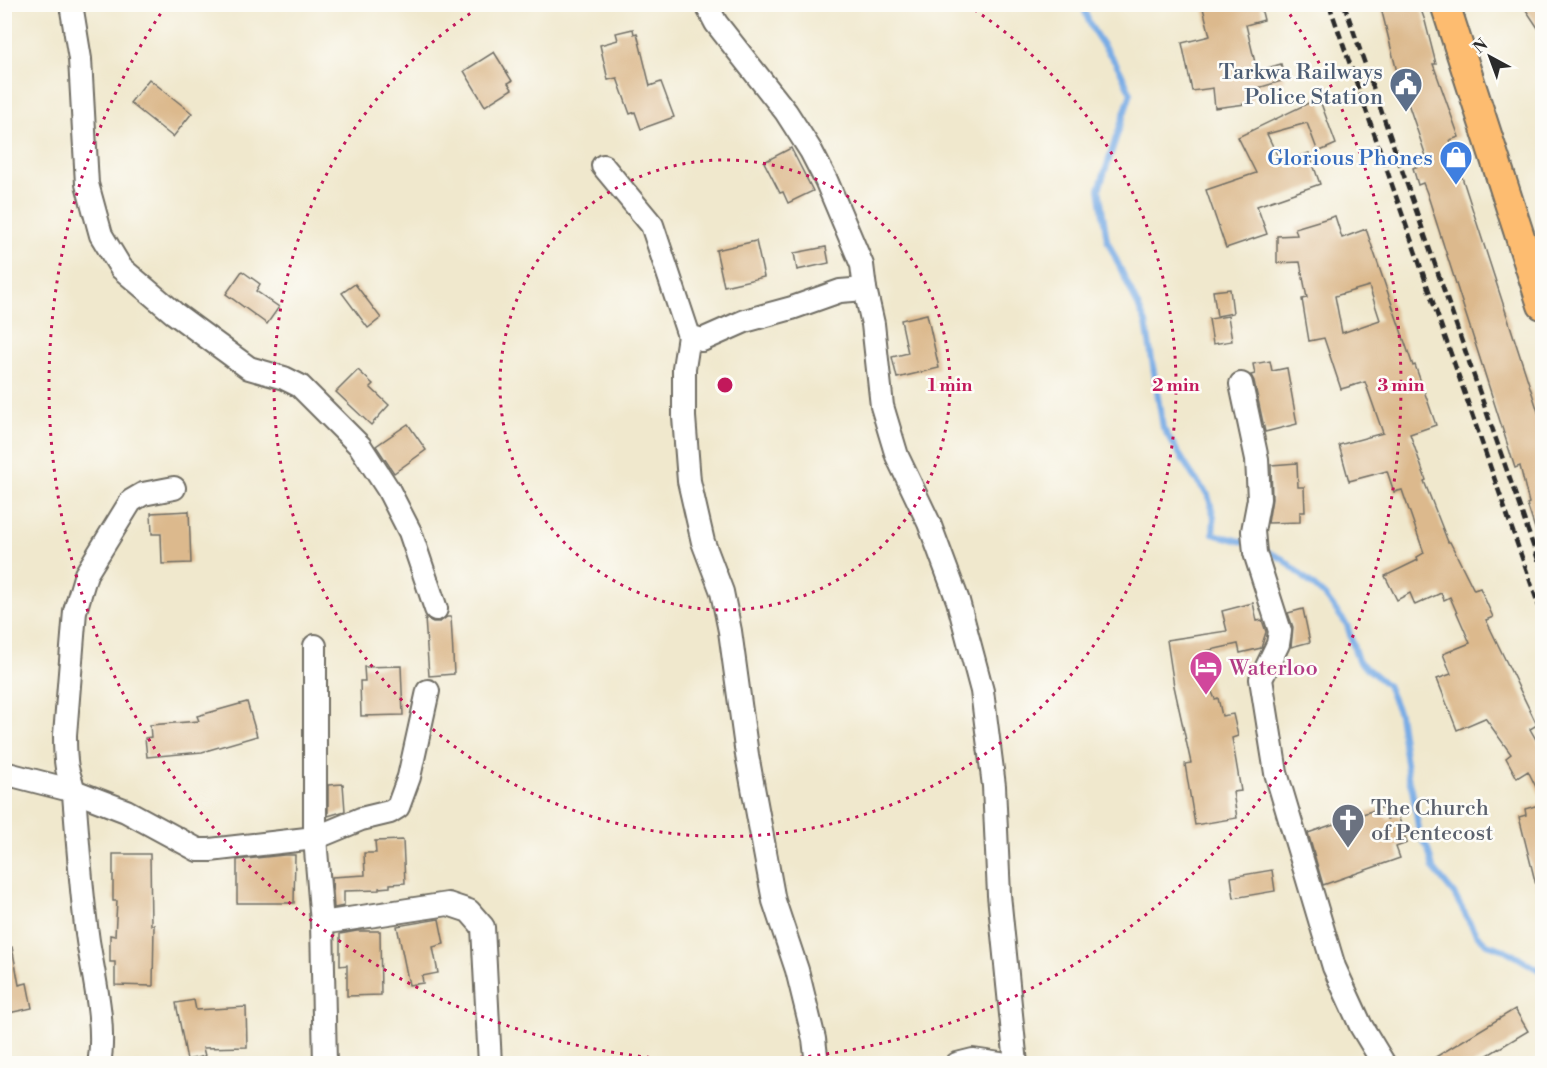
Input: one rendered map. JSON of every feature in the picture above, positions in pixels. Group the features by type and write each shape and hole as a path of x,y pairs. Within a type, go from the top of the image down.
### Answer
{"main road":[{"path":"1445,4 1542,305"}],"street":[{"path":"71,4 80,59 87,184 101,235 121,268 174,313 249,368 284,378 300,386 360,446 388,489 410,532 436,609"},
{"path":"706,4 716,23 786,112 811,151 862,264 873,324 882,406 897,456 929,523 958,601 982,692 994,786 999,895 1016,1064"},
{"path":"603,166 651,225 689,336 684,368 689,481 703,542 722,592 730,631 747,755 774,901 797,970 814,1039 817,1064"},
{"path":"689,336 702,340 745,321 840,291 865,289"},
{"path":"1241,384 1257,459 1259,499 1254,542 1280,631 1278,644 1261,679 1276,773 1334,967 1361,1026 1384,1064"},
{"path":"99,1064 101,1046 98,1011 75,827 74,791 67,769 65,735 75,611 86,574 131,501 143,494 174,488"},
{"path":"315,646 315,838 322,923 325,1064"},
{"path":"4,773 74,791 126,811 198,850 315,838 361,819 390,812 398,807 409,777 428,691"},
{"path":"322,923 448,904 469,910 483,927 490,1064"},
{"path":"957,1064 973,1060 1000,1064"}],"building":[{"path":"1216,4 1260,4 1264,20 1246,25 1257,71 1281,64 1285,80 1251,90 1253,103 1215,108 1213,88 1192,91 1182,43 1210,36 1203,8"},
{"path":"1380,4 1419,4 1425,21 1436,64 1433,64 1459,137 1450,140 1542,424 1542,543 1540,544 1527,504 1529,503 1520,466 1515,468 1427,193 1423,183 1418,185 1413,168 1428,162 1396,68"},
{"path":"1522,4 1542,4 1542,34"},
{"path":"633,29 634,34 637,33 650,86 661,82 674,117 641,129 635,112 630,114 617,78 608,80 600,45 618,40 616,33"},
{"path":"494,52 512,81 508,83 512,89 485,106 464,71"},
{"path":"149,79 192,113 173,137 130,103"},
{"path":"1319,98 1336,144 1318,152 1307,123 1267,134 1281,163 1309,153 1320,184 1257,206 1267,234 1226,248 1206,190 1256,173 1238,137"},
{"path":"791,148 813,191 788,203 783,192 780,193 764,162"},
{"path":"1335,216 1342,238 1366,229 1413,366 1415,365 1436,425 1410,434 1426,480 1424,481 1448,542 1474,590 1480,588 1493,617 1486,620 1537,725 1530,729 1542,750 1542,799 1528,771 1517,778 1506,758 1511,754 1485,718 1457,730 1437,679 1451,674 1443,654 1470,643 1450,597 1444,600 1441,593 1415,605 1410,593 1397,600 1385,576 1418,560 1417,557 1424,553 1402,490 1394,492 1387,471 1349,481 1339,445 1383,433 1365,382 1341,389 1324,338 1309,341 1302,299 1307,298 1300,262 1277,263 1277,236 1297,235 1295,228","holes":["1369,286 1380,320 1342,333 1335,296"]},
{"path":"756,241 764,277 724,286 716,250"},
{"path":"826,247 829,263 797,270 794,253"},
{"path":"242,271 260,284 256,291 279,307 267,324 226,294"},
{"path":"355,284 381,318 368,328 342,293"},
{"path":"1230,289 1233,313 1217,316 1213,291"},
{"path":"927,314 939,368 897,378 892,357 908,353 901,320"},
{"path":"1228,316 1232,341 1213,344 1209,319"},
{"path":"1270,361 1272,371 1287,368 1297,424 1265,432 1251,375 1255,374 1253,364"},
{"path":"358,370 373,384 370,387 389,405 371,425 336,392"},
{"path":"408,424 426,450 394,473 376,446"},
{"path":"1297,463 1298,487 1304,487 1305,512 1300,512 1300,522 1268,523 1272,499 1271,465"},
{"path":"189,511 191,563 162,564 161,534 152,534 151,513"},
{"path":"1253,603 1257,621 1262,620 1266,632 1261,648 1240,653 1238,644 1206,651 1212,692 1215,699 1218,698 1222,716 1233,714 1238,736 1232,738 1241,791 1233,792 1237,818 1195,825 1185,764 1191,763 1174,686 1167,640 1227,631 1222,611"},
{"path":"1303,609 1310,642 1291,647 1293,627 1288,613"},
{"path":"451,617 454,674 429,676 425,618 433,622 440,622"},
{"path":"401,666 403,715 361,716 360,681 365,681 364,667"},
{"path":"247,702 257,736 202,752 147,757 145,738 151,737 150,725 199,721 197,716"},
{"path":"343,784 345,811 328,816 328,785"},
{"path":"1542,804 1542,889 1537,889 1519,817 1526,815 1525,809"},
{"path":"1383,807 1387,819 1398,815 1407,843 1396,847 1400,858 1323,885 1308,833"},
{"path":"403,840 405,883 390,884 390,887 379,888 379,890 344,891 344,906 334,908 332,877 365,875 364,853 376,853 375,841"},
{"path":"113,854 150,854 151,925 154,925 153,986 115,985 115,962 110,962 110,935 115,936 117,901 113,901"},
{"path":"295,855 294,903 237,903 237,860"},
{"path":"1272,870 1275,891 1234,898 1231,877"},
{"path":"439,919 444,944 433,947 438,973 422,976 423,983 409,985 397,926"},
{"path":"380,931 381,995 347,996 347,965 340,966 340,934"},
{"path":"12,947 19,985 27,983 32,1008 4,1014 4,948"},
{"path":"194,1000 196,1010 246,1007 247,1047 203,1048 205,1056 187,1060 176,1003"},
{"path":"1515,1009 1528,1031 1473,1064 1424,1064"}],"waterway":[{"path":"1083,4 1093,29 1118,67 1131,93 1099,189 1107,240 1146,323 1163,428 1193,476 1208,495 1214,517 1213,534 1248,543"},
{"path":"1260,548 1283,559 1325,596 1347,625 1358,661 1387,685 1399,714 1419,832 1428,849 1433,868 1454,894 1476,934 1487,944 1505,950 1542,972"}],"railway":[{"path":"1329,4 1542,615"},
{"path":"1344,4 1542,571"}],"place":[{"name":"Tarkwa Railways Police Station","path":"1406,113"},
{"name":"Glorious Phones","path":"1456,186"},
{"name":"Waterloo","path":"1206,696"},
{"name":"The Church of Pentecost","path":"1348,849"}]}
